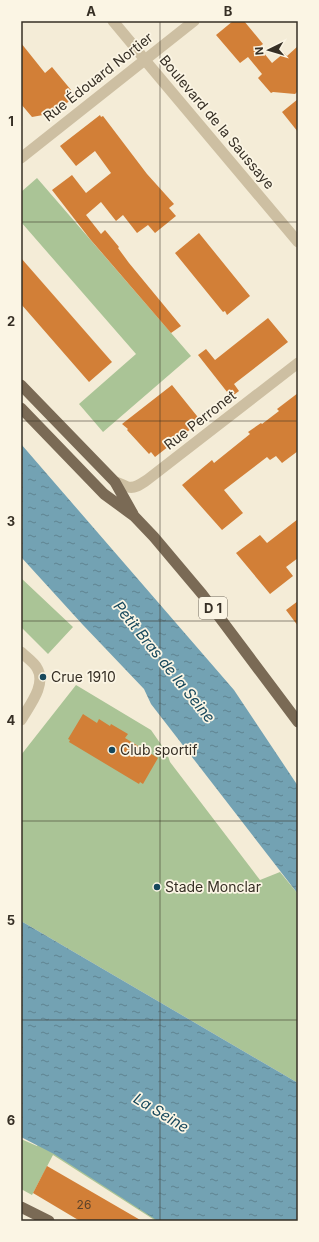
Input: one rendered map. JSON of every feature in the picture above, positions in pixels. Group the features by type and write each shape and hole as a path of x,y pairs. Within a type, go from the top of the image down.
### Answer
{"main road":[{"name":"D 1","path":"21,385 115,482 134,516 202,594 298,722"},
{"name":"D 1","path":"21,408 104,494 134,516"},
{"path":"21,1207 49,1221"}],"street":[{"name":"Boulevard de la Saussaye","path":"113,21 298,242"},
{"name":"Rue Édouard Nortier","path":"21,158 144,59 194,21"},
{"name":"Rue Perronet","path":"115,482 128,487 140,485 298,363"},
{"path":"21,652 37,668 40,677 39,690 21,720"}],"green space":[{"path":"37,178 191,356 103,432 79,404 136,354 21,222 21,192"},
{"path":"21,578 73,627 48,654 21,627"},
{"name":"Stade Monclar","path":"76,685 151,730 167,753 170,762 260,880 280,872 298,894 298,1083 21,921 21,755"},
{"path":"21,1139 37,1146 41,1140 167,1221 156,1221 53,1155 32,1195 21,1189"}],"water":[{"name":"Petit Bras de la Seine","path":"21,444 234,690 298,786 298,894 151,704 144,689 21,557"},
{"name":"La Seine","path":"21,921 298,1083 298,1221 158,1221 54,1154 21,1137"}],"building":[{"path":"233,21 244,21 263,44 259,47 272,63 284,53 287,56 298,46 298,91 295,94 271,93 258,78 262,74 248,57 240,63 216,35"},
{"path":"21,43 45,73 52,67 76,96 46,119 43,115 32,117 21,104"},
{"path":"298,99 298,132 282,112"},
{"path":"100,115 101,117 103,116 147,174 174,204 169,208 176,216 155,233 148,225 137,233 123,215 116,221 101,202 86,215 101,234 105,230 119,247 118,248 129,263 181,326 171,333 90,239 52,190 72,175 86,193 111,173 95,151 76,166 60,146"},
{"path":"199,233 250,296 227,315 175,253"},
{"path":"21,258 112,362 89,382 21,304"},
{"path":"268,318 288,342 234,384 239,391 231,397 198,355 206,349 215,360"},
{"path":"172,385 201,421 155,457 151,452 149,454 122,424"},
{"path":"298,393 298,451 282,463 276,456 270,460 267,457 224,490 243,513 222,530 182,485 212,460 214,463 250,434 248,432 261,423 262,424 279,411 277,409"},
{"path":"298,519 298,558 286,567 293,576 270,594 236,553 260,535 267,543"},
{"path":"298,601 298,626 286,610"},
{"name":"Club sportif","path":"83,714 97,723 99,719 110,726 111,724 128,734 125,738 158,758 143,784 140,782 139,784 69,742 70,740 68,739"},
{"path":"47,1166 142,1221 80,1221 33,1193"}],"place":[{"name":"Crue 1910","path":"43,677"},
{"name":"Club sportif","path":"112,750"},
{"name":"Stade Monclar","path":"157,887"}]}
